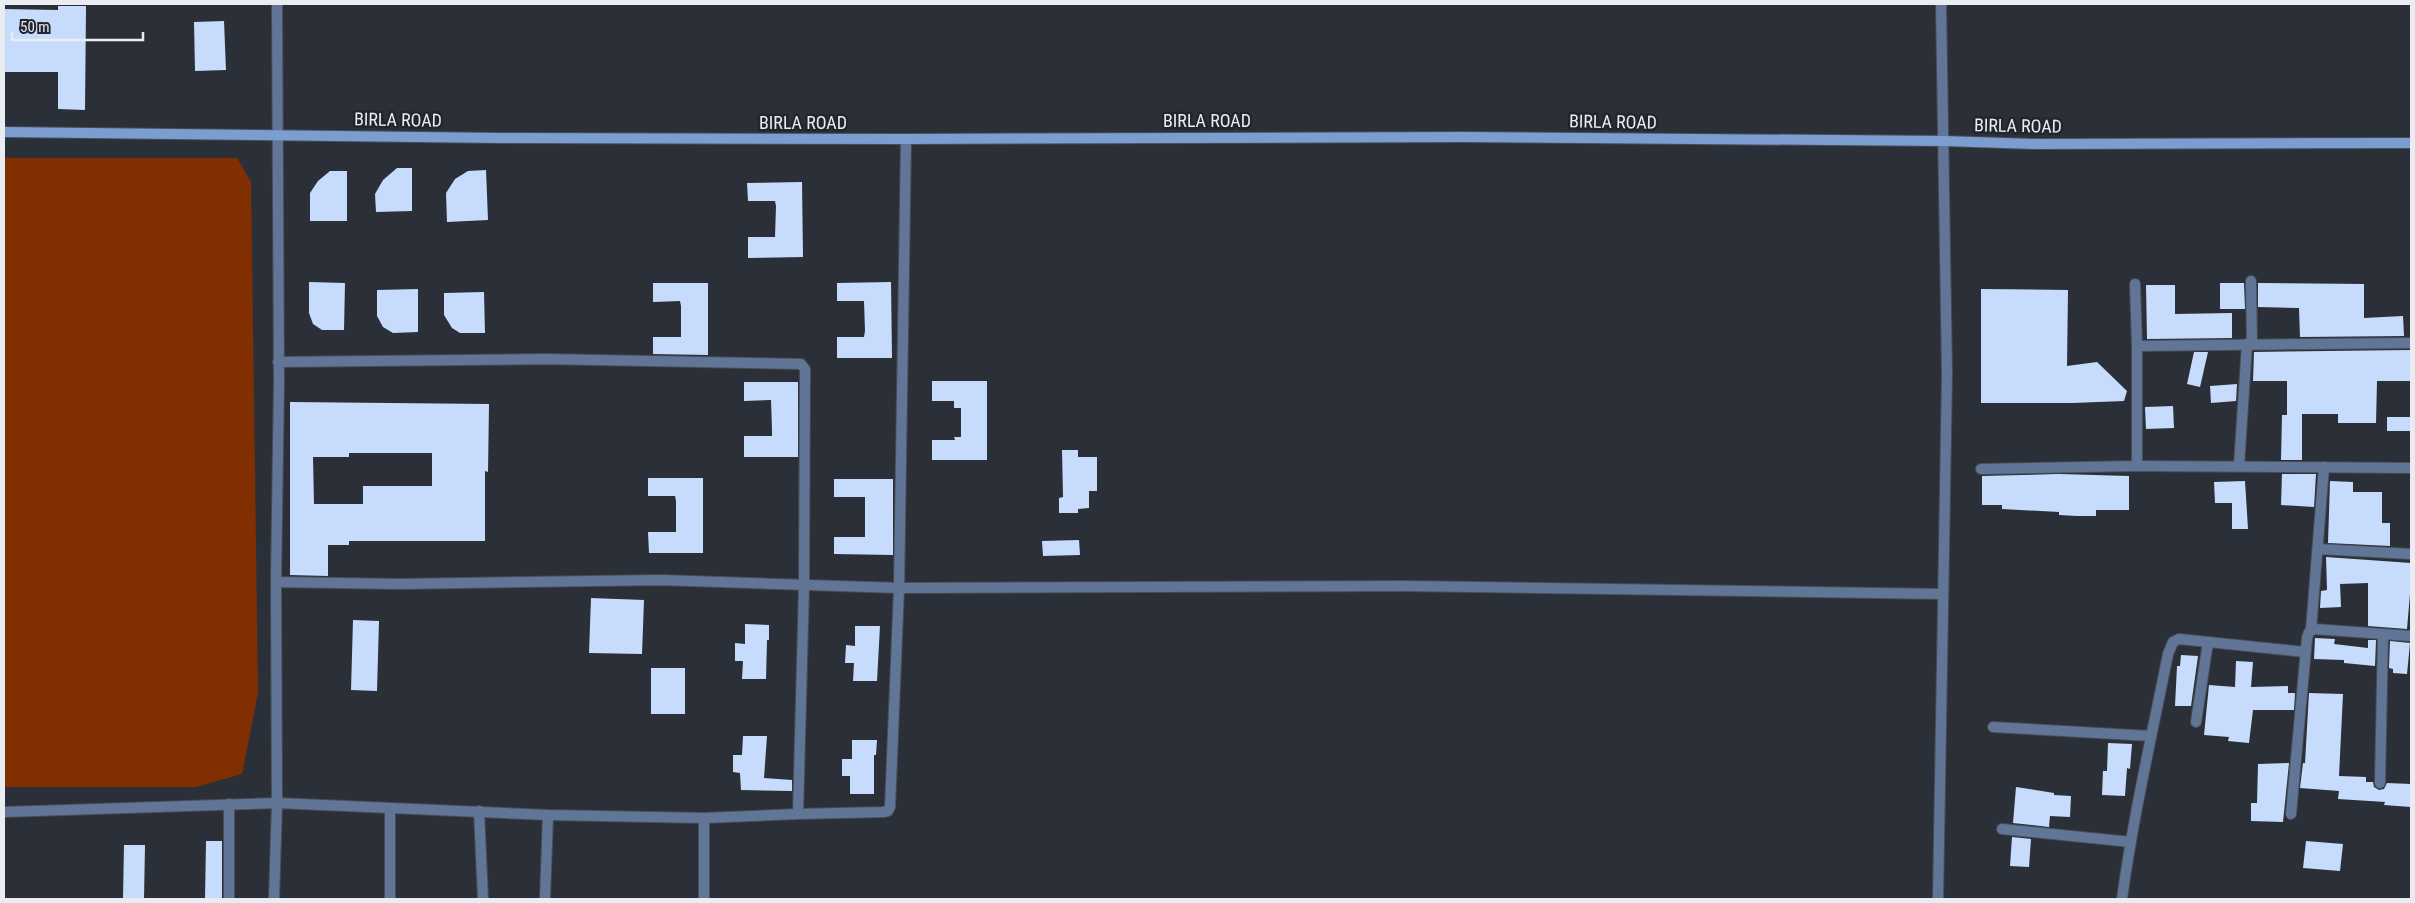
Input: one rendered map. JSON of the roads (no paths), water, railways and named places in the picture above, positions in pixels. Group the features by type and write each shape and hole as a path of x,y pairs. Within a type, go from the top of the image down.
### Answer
{"street":[{"path":"274,899 277,803 277,4"},
{"path":"1938,899 1947,374 1941,4"},
{"name":"BIRLA ROAD","path":"4,132 906,139 1463,137 1944,141 2036,144 2411,143"},
{"path":"4,812 277,803 390,810 704,818 883,812 889,809 899,588 906,139"},
{"path":"2239,466 2250,344 2252,281"},
{"path":"2135,284 2137,346 2137,462 2135,466"},
{"path":"2137,346 2411,343"},
{"path":"278,362 545,359 801,364 805,369 804,586 798,814"},
{"path":"1981,469 2135,466 2411,468"},
{"path":"2290,814 2306,638 2311,630 2324,467"},
{"path":"2318,549 2411,554"},
{"path":"276,582 399,584 661,580 899,588 1405,586 1943,594"},
{"path":"2311,630 2411,636"},
{"path":"2380,783 2383,635"},
{"path":"2122,899 2151,736 2170,645 2179,639 2305,652"},
{"path":"2196,722 2208,642"},
{"path":"1993,727 2151,736"},
{"path":"228,804 229,899"},
{"path":"390,810 390,899"},
{"path":"480,811 482,899"},
{"path":"545,899 548,815"},
{"path":"704,818 704,899"},
{"path":"2002,829 2131,842"}]}
